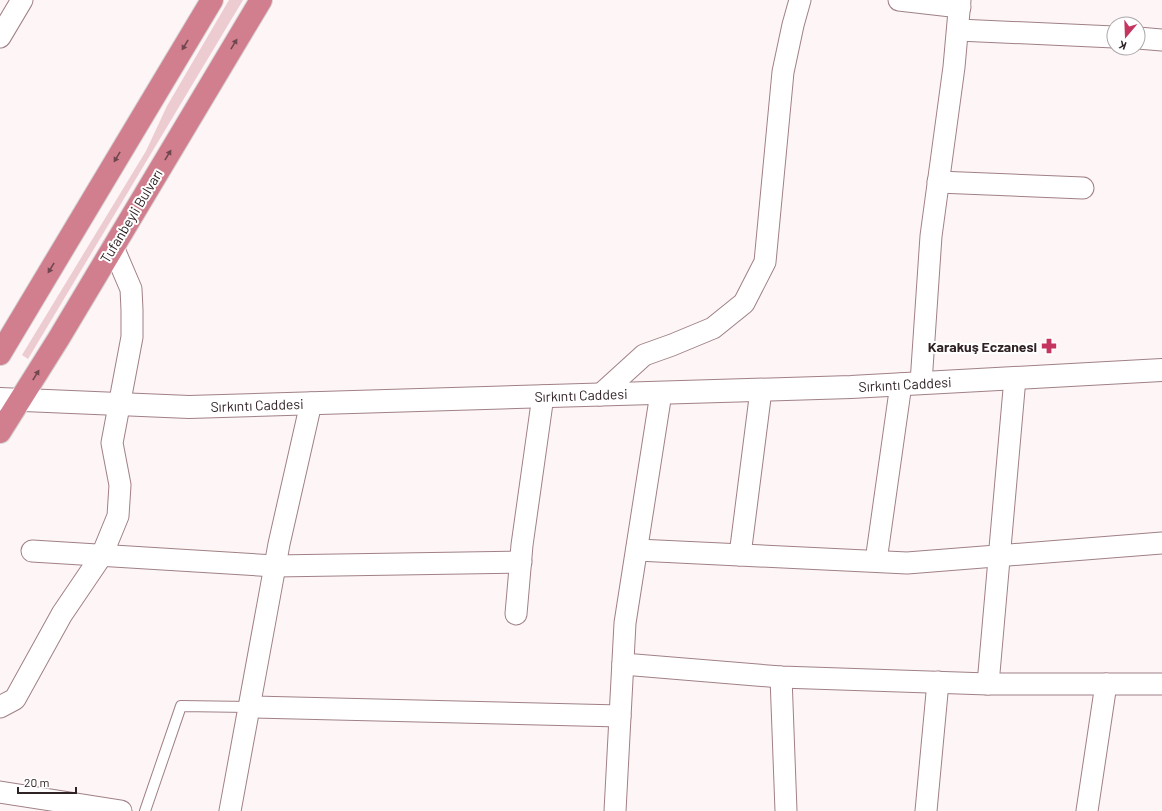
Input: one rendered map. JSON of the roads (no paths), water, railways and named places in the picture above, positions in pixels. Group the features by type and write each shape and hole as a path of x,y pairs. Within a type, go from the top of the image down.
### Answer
{"highway":[{"path":"0,354 212,0"},
{"name":"Tufanbeyli Bulvarı","path":"0,432 10,400 113,247 260,0"}],"street":[{"path":"0,37 22,0"},
{"path":"600,394 644,355 713,328 744,303 765,262 783,72 800,0"},
{"path":"876,561 911,384 958,30 960,4 899,0"},
{"path":"958,30 1106,37"},
{"path":"1146,39 1162,40"},
{"path":"938,182 1084,188"},
{"path":"0,707 15,699 62,614 102,555 118,516 120,485 112,443 132,336 132,310 131,289 113,247"},
{"name":"Sırkıntı Caddesi","path":"10,400 189,407 761,390 911,384 1162,370"},
{"path":"988,684 1015,378"},
{"path":"740,555 761,390"},
{"path":"615,811 625,623 661,393"},
{"path":"516,614 521,562 543,396"},
{"path":"230,811 275,566 311,403"},
{"path":"637,550 907,563 1162,543"},
{"path":"32,551 275,566 521,562"},
{"path":"623,664 781,677 988,684 1162,684"},
{"path":"781,677 786,811"},
{"path":"926,811 938,682"},
{"path":"1087,811 1106,684"},
{"path":"249,707 620,716"},
{"path":"0,792 121,811"}],"lane":[{"path":"145,811 181,706 249,707"}],"place":[{"name":"Karakuş Eczanesi","path":"1049,346"}]}
